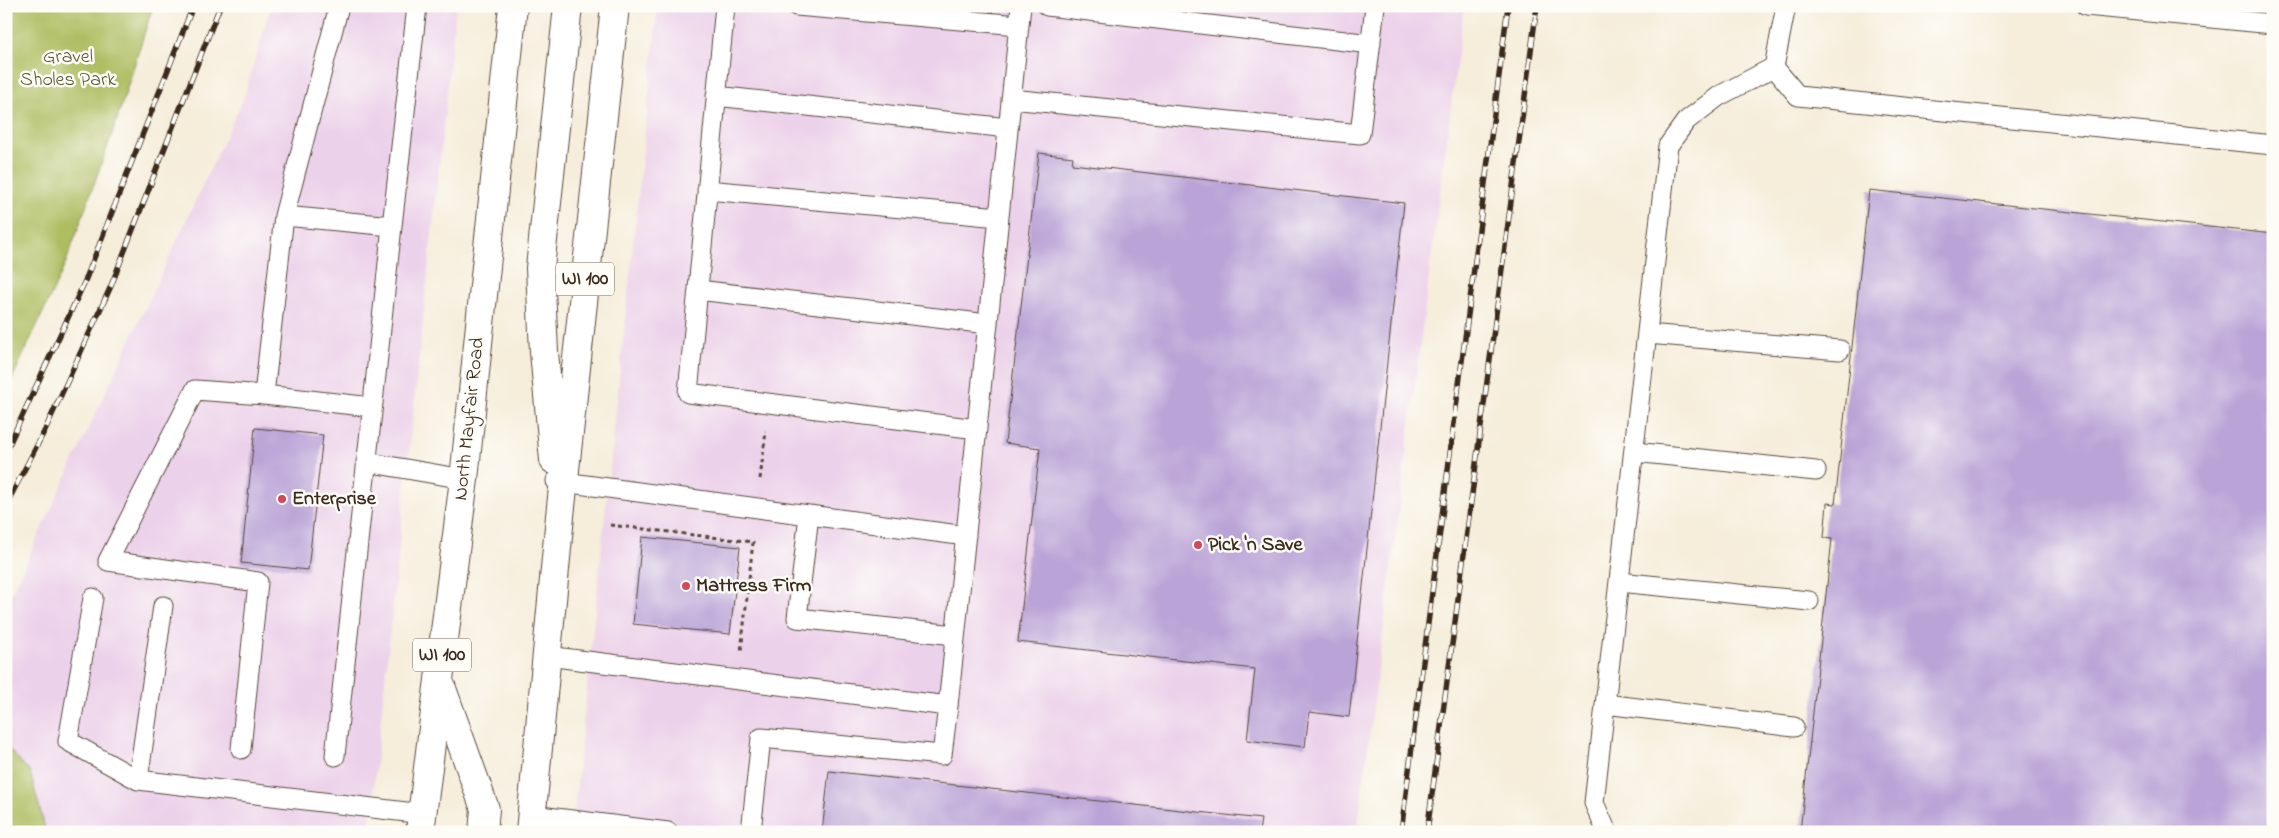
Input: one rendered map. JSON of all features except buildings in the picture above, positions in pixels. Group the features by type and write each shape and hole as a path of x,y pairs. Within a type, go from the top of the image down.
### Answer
{"main road":[{"name":"North Mayfair Road","path":"422,823 464,479 513,6"},
{"path":"531,823 560,516 560,482 544,352 540,268 568,6"},
{"name":"WI 100","path":"560,482 615,6"},
{"path":"439,680 485,809 483,832"}],"lane":[{"path":"264,395 284,216 339,6"},
{"path":"335,756 392,226 418,6"},
{"path":"725,6 688,393 977,429"},
{"path":"751,832 761,738 942,755 1020,16 796,6"},
{"path":"1047,6 1371,44"},
{"path":"1011,99 1360,134 1375,6"},
{"path":"1774,67 1786,6"},
{"path":"2086,6 2273,24"},
{"path":"1774,67 1798,96 2273,145"},
{"path":"1607,832 1594,803 1668,146 1686,121 1719,96 1774,67"},
{"path":"716,96 1008,128"},
{"path":"707,190 999,217"},
{"path":"284,216 392,226"},
{"path":"698,290 988,324"},
{"path":"1647,334 1840,350"},
{"path":"241,749 258,582 108,561 195,390 264,395 372,407"},
{"path":"1634,452 1816,471"},
{"path":"366,462 464,479"},
{"path":"560,482 966,536"},
{"path":"809,515 797,618 956,635"},
{"path":"1619,582 1809,602"},
{"path":"93,598 68,741 138,780 422,823"},
{"path":"138,780 162,606"},
{"path":"547,656 948,706"},
{"path":"1605,704 1794,727"},
{"path":"531,823 668,832"}],"path":[{"path":"759,485 769,403"},
{"path":"610,525 753,542 741,653"}],"shaded area":[{"path":"271,6 456,6 369,832 46,832 30,772 6,746 6,605 244,97"},
{"path":"658,6 1464,6 1357,832 572,832"}],"green space":[{"name":"Gravel Sholes Park","path":"6,6 153,6 117,120 65,265 6,392"},
{"path":"6,746 30,772 46,832 6,832"}],"railway":[{"path":"6,451 85,281 193,6"},
{"path":"6,505 45,430 111,286 220,6"},
{"path":"1401,832 1508,6"},
{"path":"1427,832 1537,6"}],"place":[{"name":"Enterprise","path":"282,499"},
{"name":"Pick 'n Save","path":"1198,545"},
{"name":"Mattress Firm","path":"686,586"}]}
